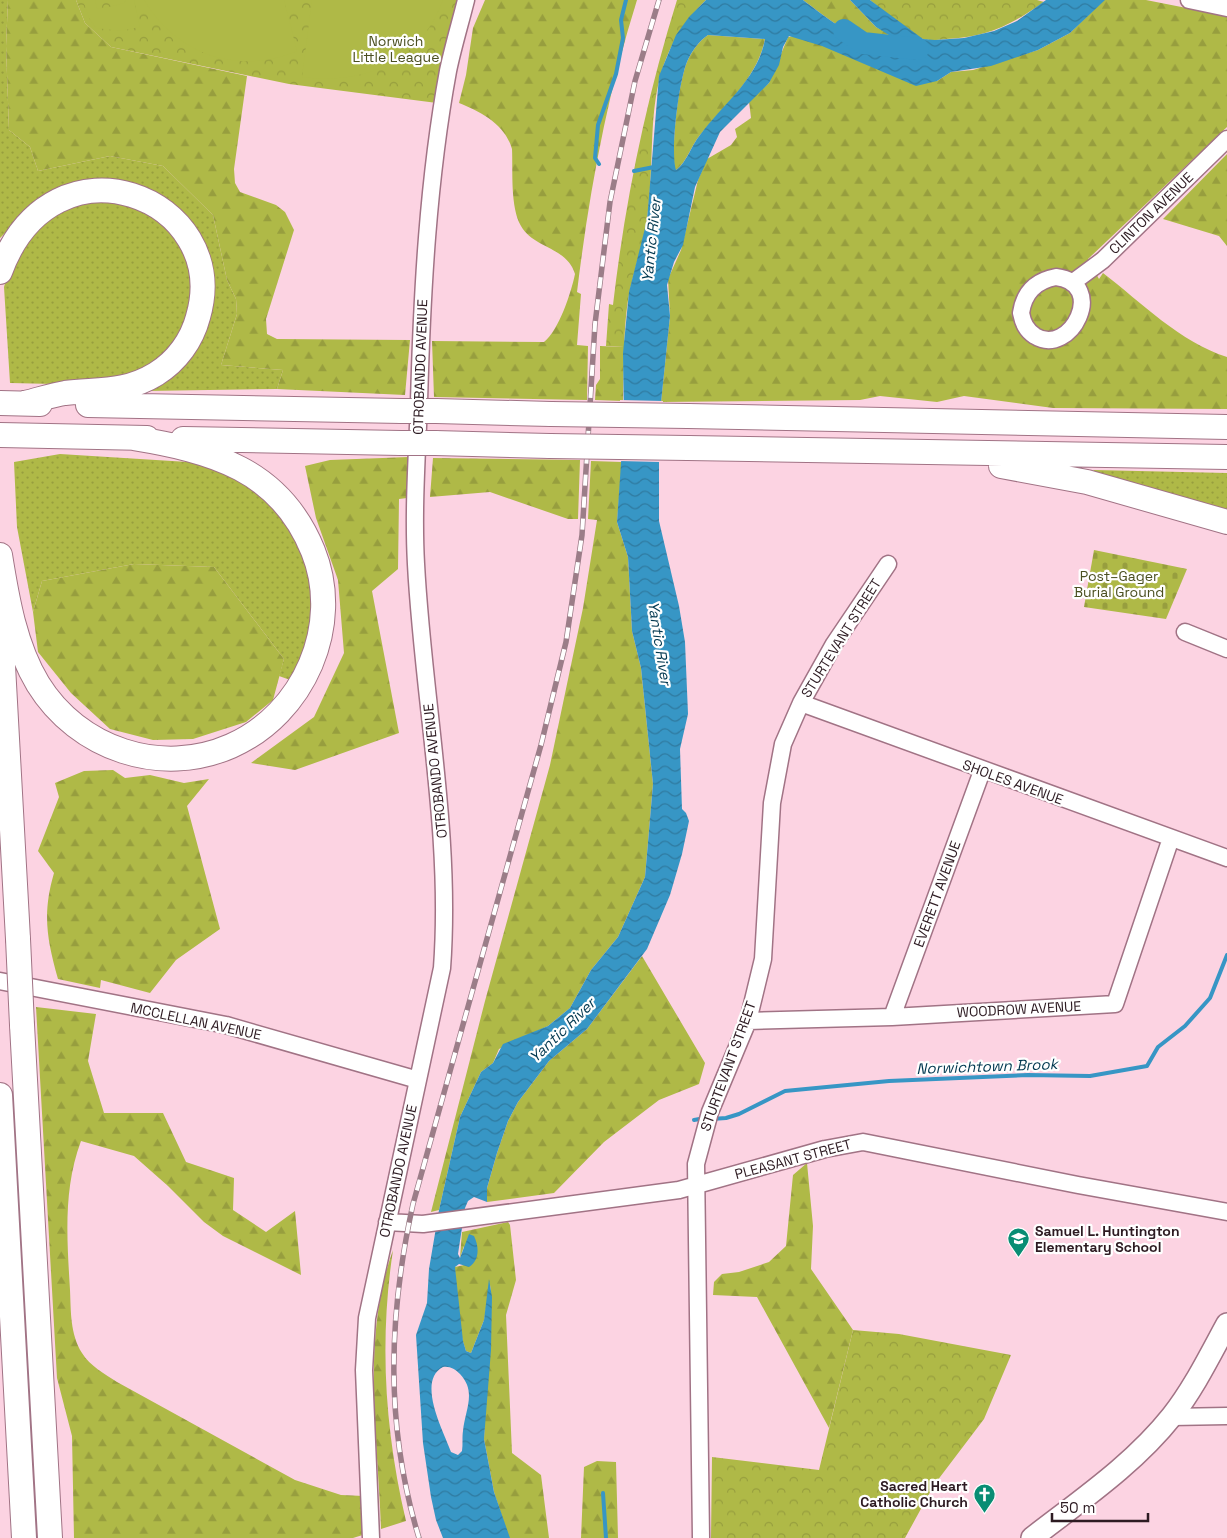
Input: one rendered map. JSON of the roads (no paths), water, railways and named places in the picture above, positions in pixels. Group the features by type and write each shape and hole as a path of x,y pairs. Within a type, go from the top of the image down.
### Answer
{"highway":[{"path":"0,272 17,235 39,212 69,195 104,190 130,194 159,208 186,237 200,269 202,292 197,321 187,343 167,366 152,376 127,387 106,391 64,393 25,403"},
{"path":"0,403 1227,427"},
{"path":"0,435 1227,457"},
{"path":"0,555 13,620 30,668 55,707 70,722 89,736 128,754 152,758 180,758 220,750 243,740 264,726 284,706 301,682 319,643 323,595 319,569 310,543 297,519 279,497 260,480 239,466 197,451 133,438"},
{"path":"939,452 967,463 1015,468 1071,478 1227,522"},
{"path":"0,611 50,1538"},
{"path":"0,1096 24,1538"}],"main road":[{"path":"1032,1538 1123,1466 1171,1417 1190,1390 1227,1324"}],"street":[{"name":"OTROBANDO AVENUE","path":"371,1538 364,1370 368,1318 442,968 446,917 444,862 421,641 416,561 421,310 433,182 446,87 466,0"},
{"path":"1189,0 1227,8"},
{"name":"CLINTON AVENUE","path":"1072,283 1103,260 1227,139"},
{"name":"STURTEVANT STREET","path":"701,1538 696,1164 708,1118 748,1021 763,959 772,803 784,744 801,704 834,644 888,564"},
{"path":"1185,632 1227,649"},
{"name":"SHOLES AVENUE","path":"801,704 1227,858"},
{"name":"EVERETT AVENUE","path":"892,1017 982,771"},
{"name":"WOODROW AVENUE","path":"748,1021 892,1017 1115,1004 1171,838"},
{"name":"MCCLELLAN AVENUE","path":"0,981 226,1025 418,1080"},
{"name":"PLEASANT STREET","path":"387,1222 415,1225 668,1192 826,1149 863,1142 1078,1185 1227,1212"},
{"path":"1171,1417 1227,1416"}],"water":[{"path":"706,0 803,0 857,37 881,45 893,45 897,40 876,27 850,0 870,0 923,39 935,40 964,38 994,31 1017,21 1046,0 1105,0 1070,33 1038,50 991,66 951,72 937,81 916,86 822,46 789,36 783,47 779,65 769,83 720,132 695,187 683,245 674,262 667,285 670,316 659,422 659,521 679,606 685,642 688,714 680,749 682,809 689,821 670,895 647,949 587,1029 549,1061 518,1102 508,1121 497,1153 487,1188 487,1202 474,1197 468,1201 465,1208 458,1254 460,1258 469,1234 474,1236 478,1253 475,1261 469,1267 459,1264 455,1267 463,1341 466,1351 471,1353 484,1320 489,1279 492,1297 491,1350 484,1439 494,1492 510,1538 443,1538 436,1520 431,1497 423,1443 416,1335 427,1303 429,1269 439,1210 460,1117 481,1072 493,1063 503,1044 548,1026 570,1008 591,970 618,937 645,877 653,784 641,668 632,631 628,557 617,522 624,419 623,353 629,292 647,220 659,76 676,35 689,17","holes":["708,35 765,39 755,67 747,79 700,135 683,163 676,170 674,161 675,132 678,100 684,71 693,51 701,40","443,1367 450,1367 458,1372 468,1388 469,1401 463,1431 462,1451 458,1455 451,1452 434,1407 432,1383 435,1374"]}],"waterway":[{"path":"599,164 595,158 598,125 616,74 623,38 621,20 626,0"},
{"name":"Yantic River","path":"844,30 863,43 918,49"},
{"path":"634,171 654,167"},
{"name":"Norwichtown Brook","path":"712,1119 726,1118 739,1114 785,1091 889,1081 1028,1075 1090,1076 1147,1066 1158,1047 1185,1026 1210,998 1227,955"},
{"name":"Norwichtown Brook","path":"694,1120 705,1118"},
{"name":"Norwichtown Brook","path":"603,1493 606,1538"}],"railway":[{"path":"419,1538 400,1455 394,1372 395,1330 405,1246 413,1204 541,745 566,642 582,535 595,324 610,202 635,81 659,0"}],"place":[{"name":"Samuel L. Huntington Elementary School","path":"1019,1258"},
{"name":"Sacred Heart Catholic Church","path":"984,1513"}],"park label":[{"name":"Norwich Little League","path":"396,49"},
{"name":"Post–Gager Burial Ground","path":"1119,584"}]}
